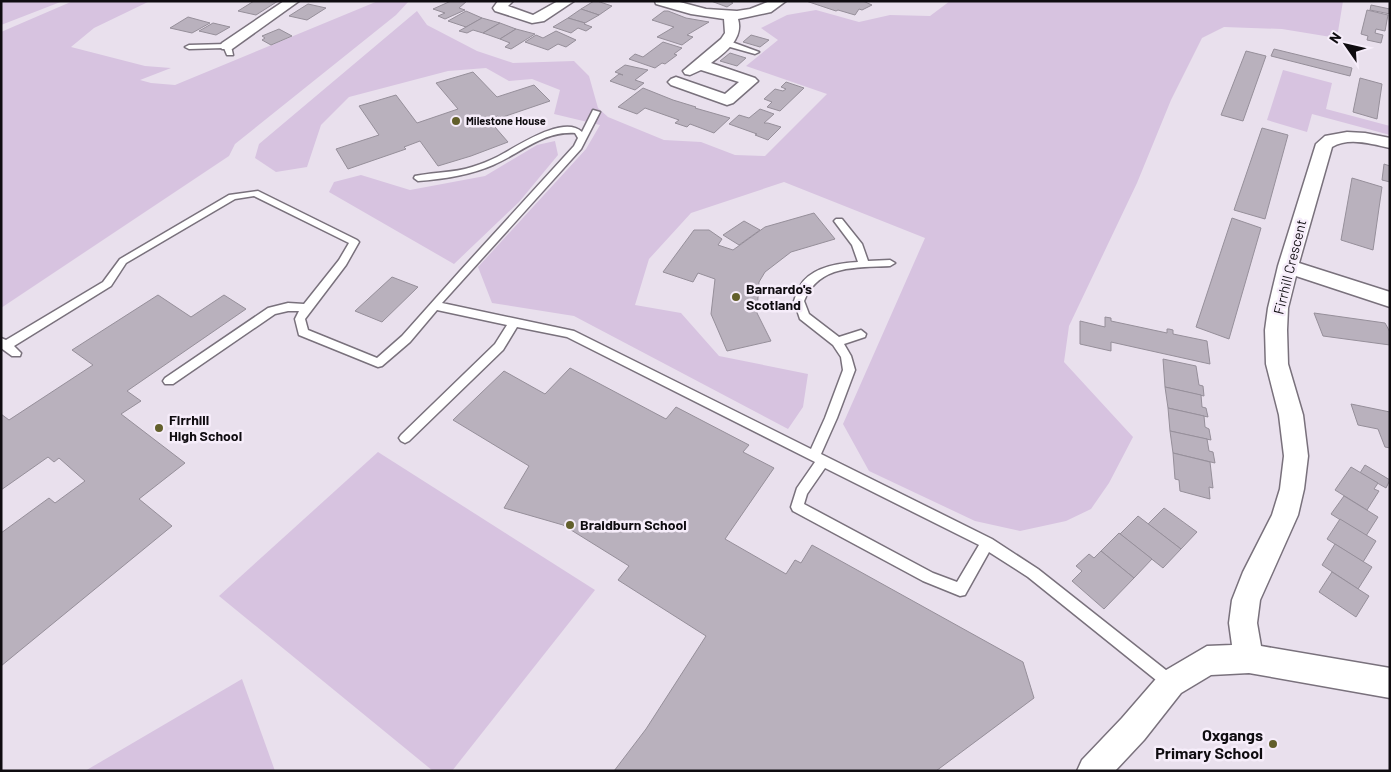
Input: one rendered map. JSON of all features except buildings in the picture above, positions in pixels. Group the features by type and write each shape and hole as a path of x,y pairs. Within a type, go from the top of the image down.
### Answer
{"street":[{"path":"228,50 293,1"},
{"path":"507,1 501,4 500,8 532,19 539,18 568,1"},
{"path":"661,1 705,14 730,15 768,9 780,1"},
{"path":"699,64 732,36 733,21 730,15"},
{"name":"Firrhill Crescent","path":"1249,658 1243,623 1246,600 1253,581 1285,515 1292,489 1296,456 1291,415 1277,364 1276,330 1278,308 1288,266 1324,144 1331,139 1350,137 1390,142"},
{"path":"1288,266 1390,300"},
{"path":"1093,771 1132,729 1171,682 1207,660 1249,658 1390,683"}],"lane":[{"path":"726,43 756,52"},
{"path":"189,47 228,50"},
{"path":"16,353 4,344 107,284 123,261 232,197 255,193 354,242 347,257 306,308 300,319 303,332 378,363 406,339 437,306 463,273 578,146 596,112"},
{"path":"418,178 444,177 491,163 530,140 552,132 577,131 582,137"},
{"path":"839,221 857,244 864,264"},
{"path":"890,263 840,266 819,274 805,286 799,301 804,316 837,342 846,356 849,370 818,459 801,492 797,507 928,577 960,590 987,543"},
{"path":"437,306 570,334 987,543 1033,573 1171,682"},
{"path":"169,380 272,311 288,307 306,308"},
{"path":"405,438 499,347 514,322"},
{"path":"837,342 861,334"}],"shaded area":[{"path":"1,1 63,1 1,25"},
{"path":"73,1 150,1 94,28 71,47 145,66 171,68 140,80 175,85 378,1 409,1 396,15 235,144 229,156 1,308 1,32"},
{"path":"950,1 1343,1 1337,38 1282,29 1224,27 1202,38 1171,100 1137,183 1069,326 1064,362 1133,437 1109,483 1091,509 1066,521 1020,531 975,521 869,471 843,424 925,238 784,182 691,213 649,259 635,305 681,313 719,356 808,374 803,407 788,429 574,316 492,303 478,267 586,149 600,125 554,114 560,90 532,79 509,81 486,68 448,71 349,97 321,125 307,167 276,172 255,158 259,144 417,11 427,25 477,51 513,63 574,61 589,76 598,108 608,117 664,140 701,142 735,155 765,156 827,94 746,66 778,40 761,28 787,15 816,10 859,22 890,15 930,16"},
{"path":"1283,70 1332,83 1326,109 1390,126 1390,135 1312,114 1307,132 1267,120"},
{"path":"555,141 558,155 519,202 454,264 329,192 334,182 361,175 410,190 485,176 537,145"},
{"path":"378,452 595,590 452,771 433,771 219,596"},
{"path":"242,679 275,771 85,771"}],"place":[{"name":"Milestone House","path":"456,121"},
{"name":"Barnardo's Scotland","path":"736,297"},
{"name":"Firrhill High School","path":"159,428"},
{"name":"Braidburn School","path":"570,525"},
{"name":"Oxgangs Primary School","path":"1273,744"}]}
